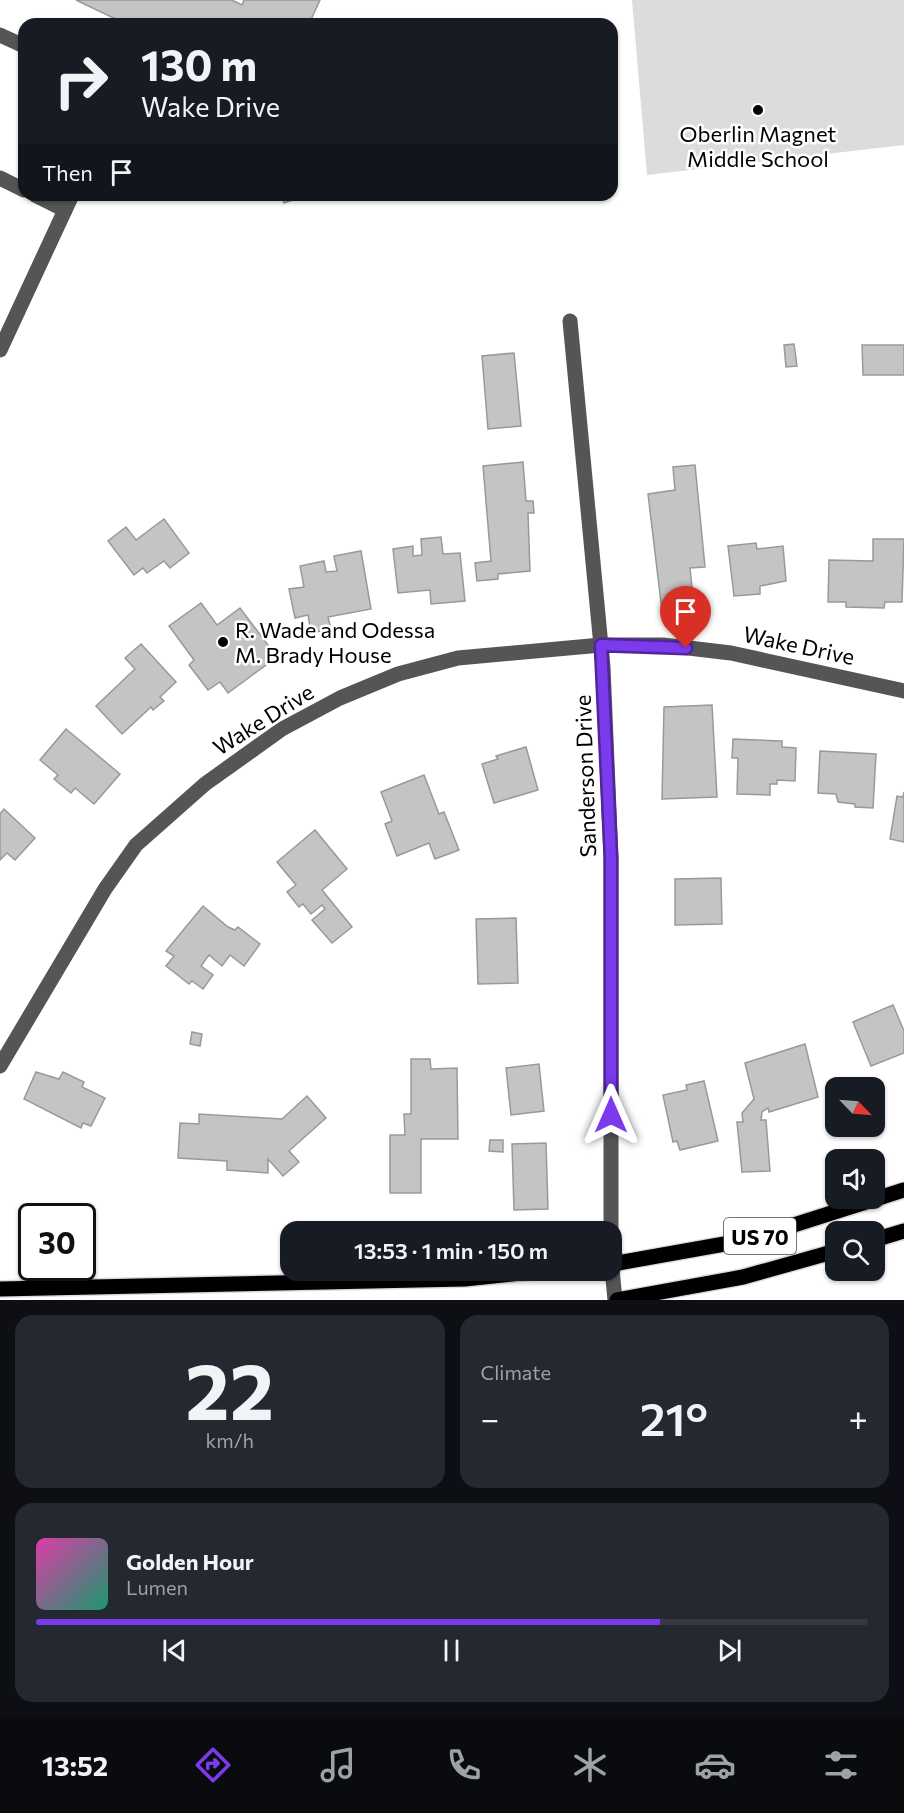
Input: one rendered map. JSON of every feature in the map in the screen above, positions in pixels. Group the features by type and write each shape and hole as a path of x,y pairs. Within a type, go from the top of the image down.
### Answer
{"main road":[{"name":"US 70","path":"622,1264 747,1240 904,1190"},
{"path":"885,1237 904,1231"},
{"name":"US 70","path":"616,1300 743,1277 825,1254"},
{"path":"0,1289 23,1294 58,1294 411,1281"}],"street":[{"path":"0,35 18,43"},
{"path":"0,178 18,187"},
{"path":"47,201 65,210"},
{"path":"0,350 69,201"},
{"name":"Sanderson Drive","path":"570,321 601,645 611,858 611,1221"},
{"name":"Wake Drive","path":"0,1066 105,889 136,844 205,784 282,729 340,698 398,674 458,658 601,645 663,645 731,653 904,691"},
{"path":"614,1281 616,1300"}],"shaded area":[{"path":"632,0 904,0 904,145 647,175"}],"building":[{"path":"76,0 232,0 242,5 244,0 320,0 312,18 114,18"},
{"path":"794,344 797,366 786,367 784,345"},
{"path":"862,345 904,345 904,375 863,375"},
{"path":"514,353 521,426 488,429 482,356"},
{"path":"523,462 526,501 533,501 534,513 528,513 530,571 498,574 498,579 477,581 475,563 491,561 483,466"},
{"path":"695,465 705,567 690,568 694,608 662,611 648,494 675,490 673,467"},
{"path":"164,519 189,553 170,568 164,561 147,573 143,568 134,575 108,541 126,527 136,540"},
{"path":"441,537 443,554 460,553 465,601 431,604 430,590 398,593 393,549 413,546 413,556 422,555 421,539"},
{"path":"873,539 904,539 902,602 885,602 884,608 846,607 846,602 828,602 829,560 873,561"},
{"path":"756,543 757,549 783,546 786,581 760,586 760,594 734,596 728,546"},
{"path":"361,551 371,609 328,617 331,629 311,633 308,615 295,618 289,589 304,587 300,566 324,561 326,572 337,571 334,556"},
{"name":"R. Wade and Odessa M. Brady House","path":"201,603 217,625 240,608 277,657 228,693 220,682 208,690 189,665 194,660 169,626"},
{"path":"141,644 176,682 160,697 164,701 153,710 151,707 122,734 96,706 135,669 125,658"},
{"path":"712,705 717,797 662,799 664,707"},
{"path":"66,729 120,774 94,804 75,788 71,793 54,779 58,775 40,760"},
{"path":"733,739 782,741 782,747 796,748 795,781 777,780 777,784 770,784 770,795 737,794 738,758 732,758"},
{"path":"526,747 538,790 494,803 482,764 498,759 496,756"},
{"path":"820,751 876,754 873,808 855,807 855,804 838,802 836,794 818,793"},
{"path":"424,775 439,814 444,812 459,850 435,859 429,843 397,856 385,824 392,821 381,792"},
{"path":"904,792 904,842 890,839 897,796 903,797"},
{"path":"4,809 35,838 15,860 7,853 0,860 0,814"},
{"path":"315,830 347,869 322,890 352,927 332,943 312,920 325,909 322,905 311,914 303,904 299,907 287,892 296,885 277,862"},
{"path":"721,878 722,924 675,925 675,879"},
{"path":"203,906 228,927 235,930 238,927 260,944 244,966 230,955 222,966 209,955 201,966 213,975 203,989 192,981 189,984 166,966 174,956 166,951"},
{"path":"516,918 518,983 478,984 476,919"},
{"path":"893,1005 904,1031 904,1053 871,1066 853,1022"},
{"path":"192,1032 202,1034 200,1046 190,1044"},
{"path":"805,1044 818,1097 769,1112 768,1108 762,1112 761,1120 766,1120 770,1171 742,1172 737,1122 743,1122 742,1113 754,1099 745,1063"},
{"path":"411,1059 430,1059 431,1069 457,1068 458,1139 421,1139 421,1193 390,1193 390,1135 405,1135 404,1114 411,1114"},
{"path":"539,1064 544,1111 511,1115 506,1068"},
{"path":"36,1072 59,1079 63,1072 84,1082 82,1087 105,1098 91,1126 83,1123 81,1128 24,1099"},
{"path":"704,1081 718,1141 680,1150 677,1141 673,1142 663,1095 687,1090 686,1085"},
{"path":"307,1096 326,1118 289,1151 299,1162 283,1176 268,1159 268,1173 227,1170 227,1161 178,1158 180,1123 199,1124 199,1114 282,1119"},
{"path":"490,1140 503,1140 503,1152 489,1151"},
{"path":"546,1143 548,1209 514,1210 512,1144"}],"place":[{"name":"Oberlin Magnet Middle School","path":"758,110"},
{"name":"R. Wade and Odessa M. Brady House","path":"223,642"}],"route":[{"path":"611,1115 611,858 601,645 663,645 686,648"}]}
